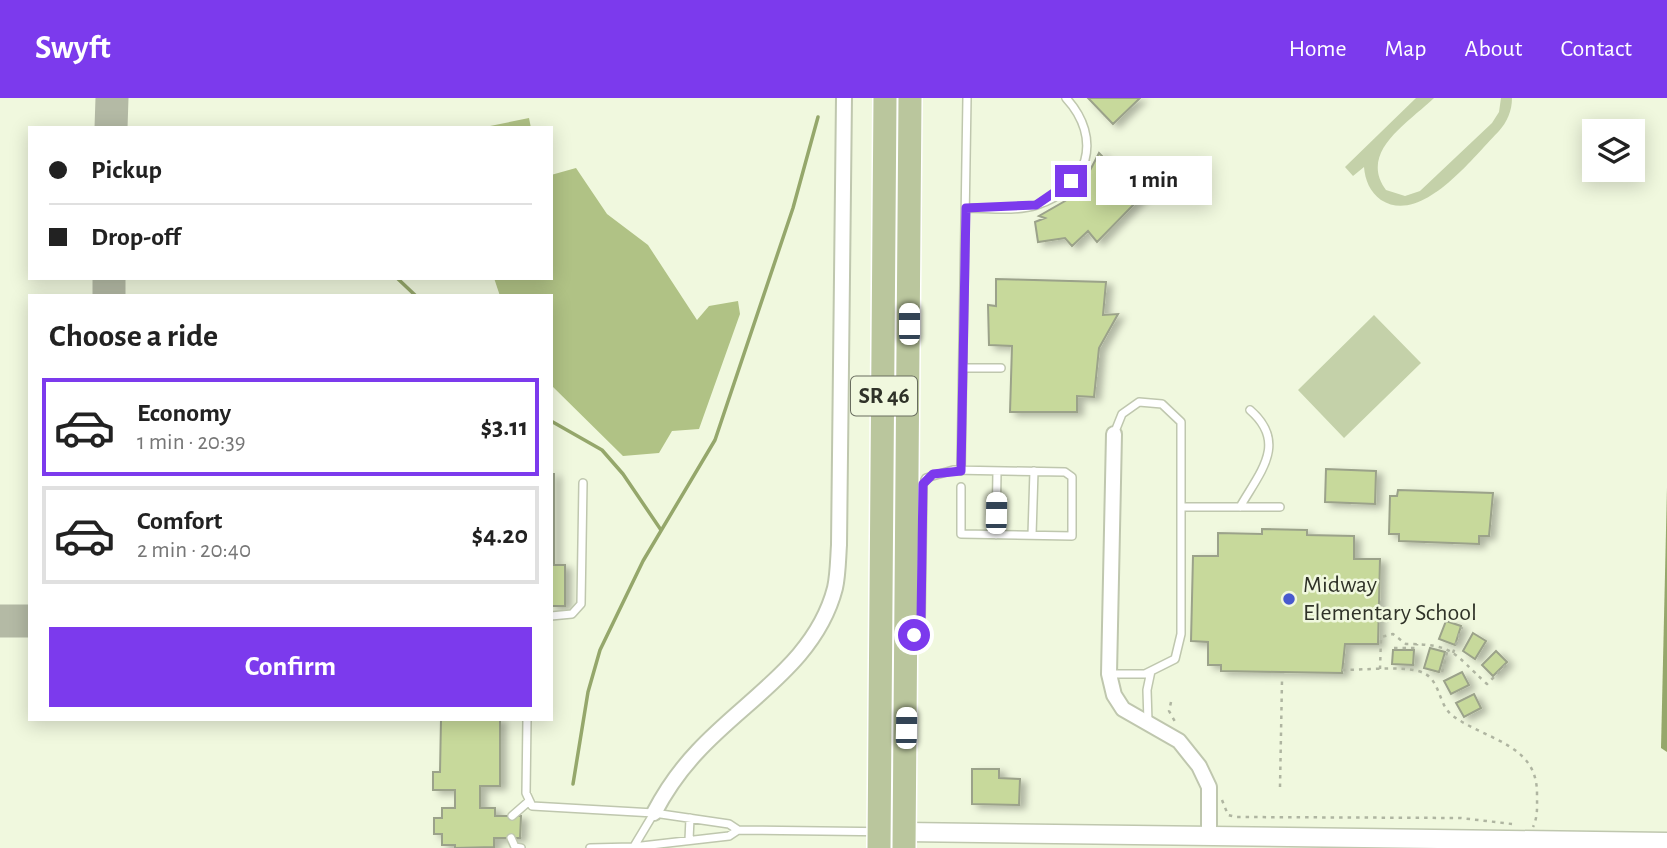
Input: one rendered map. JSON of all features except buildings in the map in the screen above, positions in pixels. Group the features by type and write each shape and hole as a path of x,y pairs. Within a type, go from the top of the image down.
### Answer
{"main road":[{"name":"SR 46","path":"879,840 885,98"},
{"name":"SR 46","path":"904,840 910,98"}],"street":[{"path":"654,813 667,788 698,750 763,692 808,645 834,590 840,520 844,98"},
{"path":"1114,434 1109,674 1114,695 1123,709 1179,741 1199,766 1209,788 1215,840"},
{"path":"904,840 1526,839 1667,842"}],"lane":[{"path":"961,471 967,98"},
{"path":"966,208 1036,205 1071,181 1083,164 1089,144 1084,123 1066,98"},
{"path":"963,368 1001,368"},
{"path":"1109,674 1145,674 1175,659 1181,634 1181,422 1173,411 1151,401 1139,402 1122,414 1114,434"},
{"path":"1240,507 1267,459 1270,446 1265,422 1251,410"},
{"path":"907,650 921,619 923,484 933,474 961,471 1065,472 1072,477 1072,536 961,534 961,487"},
{"path":"996,535 997,471"},
{"path":"1032,535 1034,471"},
{"path":"553,616 572,614 581,604 583,484"},
{"path":"1183,507 1280,507"},
{"path":"1149,723 1147,690 1151,671"},
{"path":"512,816 528,802 527,721"},
{"path":"528,802 540,808 654,813 729,824 738,830 904,840"},
{"path":"633,848 654,813"},
{"path":"689,840 690,818"},
{"path":"590,848 633,848 729,836 738,830"},
{"path":"511,838 515,847 522,848"}],"path":[{"path":"1453,653 1462,627"},
{"path":"1380,670 1381,638 1393,634 1406,645 1447,648 1487,684 1507,664"},
{"path":"1394,648 1417,649 1417,644"},
{"path":"1442,671 1447,648"},
{"path":"1222,798 1228,815 1236,817 1461,818 1526,839 1537,819 1538,780 1528,758 1451,714 1442,702 1436,682 1419,671 1342,670"},
{"path":"1280,787 1282,681"},
{"path":"1171,702 1169,711 1178,726"}],"shaded area":[{"path":"1416,98 1434,98 1390,139 1378,163 1379,176 1386,190 1405,196 1420,191 1492,123 1499,112 1501,98 1512,98 1510,112 1504,124 1461,171 1429,196 1413,204 1397,206 1381,200 1374,193 1367,181 1364,167 1353,176 1345,167"},
{"path":"529,118 531,126 490,126"},
{"path":"576,168 607,214 648,245 697,320 709,306 738,301 740,314 699,429 672,431 659,453 623,456 553,387 553,294 499,294 495,280 553,280 553,174"},
{"path":"1374,315 1421,363 1344,438 1298,390"},
{"path":"1667,487 1667,752 1661,748"}],"waterway":[{"path":"573,784 588,692 600,650 643,561 715,440 793,208 818,117"},
{"path":"399,280 414,294"},
{"path":"553,422 602,450 623,474 661,530"}],"taxiway":[{"path":"111,126 112,98"},
{"path":"109,280 109,294"},
{"path":"0,621 28,621"}],"place":[{"name":"Midway Elementary School","path":"1289,599"}],"route":[{"path":"914,635 921,619 923,484 926,478 933,474 961,471 966,208 1036,205 1054,196 1071,181"}]}
